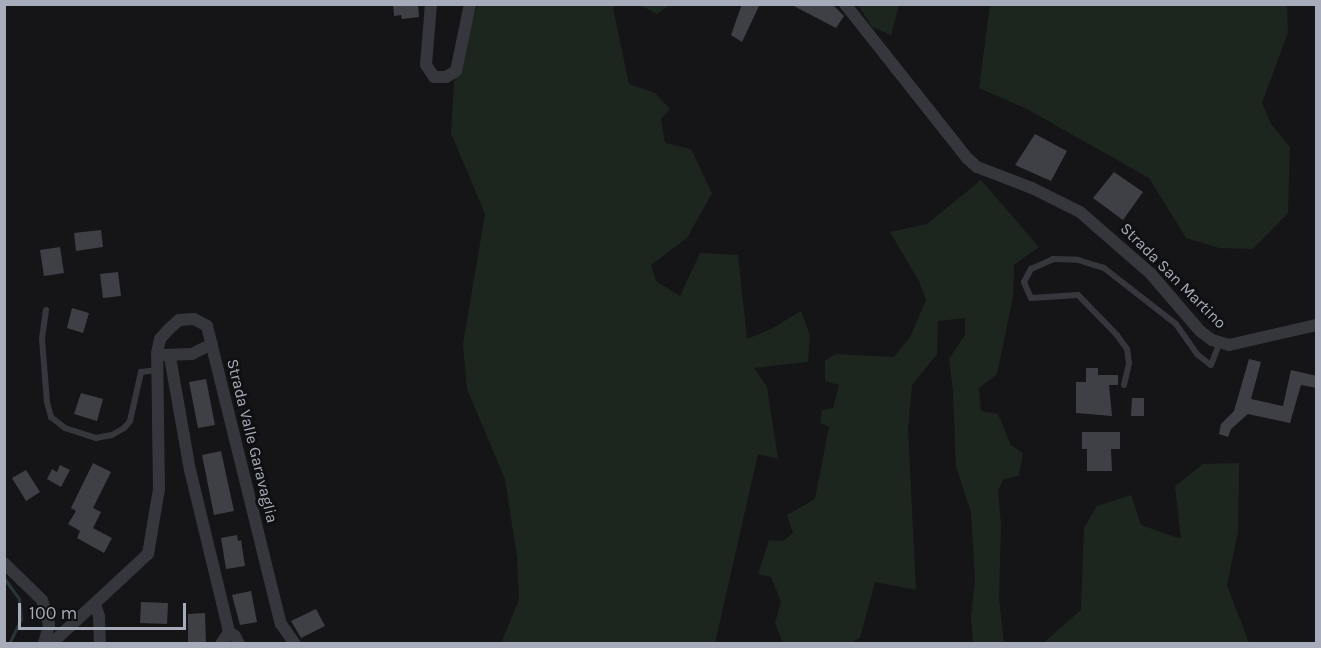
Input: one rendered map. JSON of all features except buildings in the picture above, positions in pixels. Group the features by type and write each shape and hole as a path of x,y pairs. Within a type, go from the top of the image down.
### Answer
{"street":[{"path":"431,4 426,65 434,77 446,77 456,71 470,4"},
{"name":"Strada San Martino","path":"845,4 968,159 977,166 1032,188 1080,212 1143,267 1200,331 1218,344 1240,343 1317,325"},
{"name":"Strada Valle Garavaglia","path":"51,644 148,554 159,489 157,353 160,339 179,320 194,319 207,326 280,624 295,644"},
{"path":"157,353 170,357 192,354 212,344"},
{"path":"170,357 190,470 229,632 236,636 239,644"},
{"path":"4,562 42,600 49,625 44,644"},
{"path":"95,604 99,616 100,644"},
{"path":"221,644 229,632"}],"lane":[{"path":"1124,385 1129,363 1127,349 1117,335 1078,295 1031,298 1024,282 1031,269 1053,260 1078,260 1104,268 1176,324 1198,355 1211,365 1218,344"},
{"path":"46,310 42,339 47,402 51,417 65,428 96,438 112,435 124,428 130,421 141,372 157,369"}],"shaded area":[{"path":"670,4 657,14 640,5"},
{"path":"477,5 616,5 613,8 629,84 655,93 670,109 661,119 665,143 691,149 712,193 687,238 651,265 656,281 680,296 700,253 738,255 747,339 771,329 801,311 810,335 808,362 754,368 767,387 778,459 758,454 715,643 501,643 519,600 517,557 505,479 467,389 463,344 485,214 451,133 454,83"},
{"path":"858,5 899,5 891,35 872,27"},
{"path":"990,5 1287,5 1288,32 1262,103 1271,124 1290,147 1288,213 1253,249 1219,248 1186,238 1149,178 1025,108 979,88"},
{"path":"981,180 1039,247 1014,265 1013,297 997,374 979,388 981,411 998,414 1011,445 1023,453 1019,476 1004,479 998,490 1001,524 999,599 1004,643 973,643 971,616 975,580 971,512 956,466 953,391 949,359 965,335 965,318 938,321 937,354 912,385 908,429 916,590 875,582 860,638 850,643 783,643 775,623 781,602 771,577 758,574 769,540 783,541 793,533 787,515 815,499 829,427 820,423 822,410 833,408 839,385 825,381 825,361 835,354 894,357 910,337 926,300 919,281 890,232 927,224"},
{"path":"1239,463 1238,532 1227,585 1249,643 1043,643 1081,610 1084,528 1097,506 1131,495 1141,525 1181,539 1175,486 1203,464"}],"waterway":[{"path":"4,578 19,599 21,619 9,644"}]}
